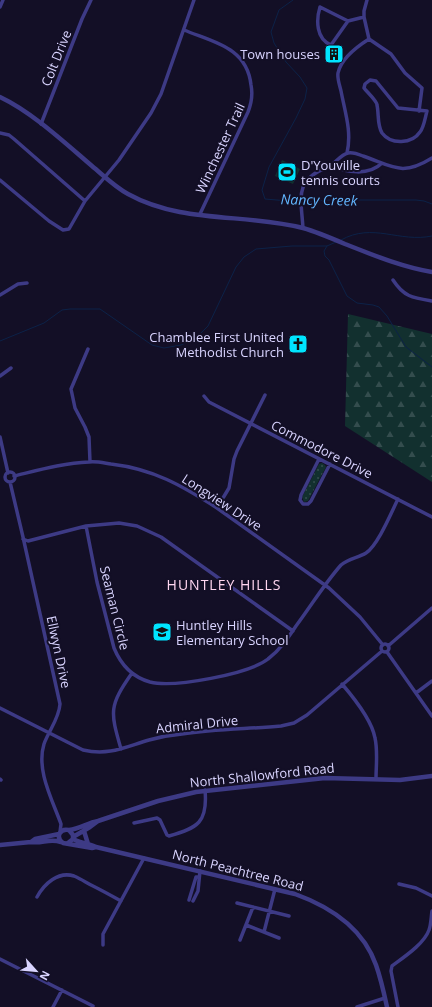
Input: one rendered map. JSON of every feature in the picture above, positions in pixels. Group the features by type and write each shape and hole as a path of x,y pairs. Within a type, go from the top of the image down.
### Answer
{"street":[{"path":"0,7 3,0"},
{"name":"Colt Drive","path":"41,124 82,19 91,0"},
{"path":"0,180 57,227 66,231 69,229 85,201 106,177 151,113 162,94 194,0"},
{"path":"367,0 364,17 369,38 390,54 405,73 422,88 419,111"},
{"path":"348,21 320,7 318,27 321,38 331,44 348,21 364,17"},
{"name":"Winchester Trail","path":"184,30 219,43 238,54 248,70 252,92 252,102 248,112 200,214"},
{"path":"347,153 349,138 338,72 350,53 369,38"},
{"path":"427,111 421,132 417,136 402,142 391,140 381,132 379,126 378,104 364,88 365,84 370,80 373,80 398,108 432,111"},
{"path":"0,97 21,109 117,187 139,200 160,208 216,217 257,220 303,228 401,264 432,272"},
{"path":"0,133 9,135 14,139 85,201"},
{"path":"303,228 302,188 310,176 331,165 347,153 356,154 393,168 407,169 423,164 432,158"},
{"path":"331,165 340,170 369,171 377,168 382,163"},
{"path":"393,280 399,290 407,296 432,302"},
{"path":"0,295 18,284 26,283"},
{"path":"88,349 71,389 75,408 89,437 90,462"},
{"path":"0,376 11,368"},
{"path":"217,508 229,488 235,455 265,395"},
{"name":"Commodore Drive","path":"204,396 209,402 432,517"},
{"path":"0,437 8,473 5,475 5,478 0,480"},
{"path":"319,459 300,495 300,500 303,504 308,504 311,501 330,464"},
{"name":"Longview Drive","path":"14,476 61,465 90,462 131,467 146,471 180,486 217,508 325,586 360,617 382,645"},
{"path":"5,478 10,482 14,480 12,473 8,473"},
{"name":"Ellwyn Drive","path":"10,482 60,704 59,711 49,732 41,756 42,768 60,824 60,833"},
{"name":"Seaman Circle","path":"86,526 97,582 114,648 122,664 132,673 149,682 158,683 204,680 235,674 268,659 280,648 339,568 345,562 362,555 375,544 398,499"},
{"path":"23,539 28,541 86,526 108,523 128,524 147,530 161,537 294,631"},
{"path":"387,652 389,650 388,646 432,608"},
{"path":"388,646 382,645 382,651 387,652 432,716"},
{"name":"Admiral Drive","path":"0,708 79,748 104,753 155,738 184,733 287,725 298,721 382,651"},
{"path":"121,749 115,728 113,710 119,692 132,673"},
{"path":"416,693 432,681"},
{"path":"342,684 368,720 373,731 376,746 376,779"},
{"name":"North Shallowford Road","path":"68,830 77,829 91,822 174,796 205,790 325,778 400,780 432,776"},
{"path":"134,823 158,818 166,834 169,836 190,829 202,818 206,810 205,790"},
{"name":"North Shallowford Road","path":"73,838 98,821"},
{"path":"60,824 72,833 73,838 68,843"},
{"name":"North Peachtree Road","path":"31,842 35,839 68,830"},
{"path":"84,831 88,844"},
{"path":"60,833 59,838 61,842"},
{"name":"North Peachtree Road","path":"73,838 78,842 96,847 296,894 315,902 336,914 352,927 369,948 376,965 387,1007"},
{"name":"North Peachtree Road","path":"0,844 31,842 39,843 51,840 64,844 68,843 86,847 96,847"},
{"path":"103,945 103,934 144,858"},
{"path":"199,877 196,877 191,901 198,891 200,871"},
{"path":"37,897 43,886 48,881 54,878 70,875 79,878 121,901"},
{"path":"399,884 416,888 432,896"},
{"path":"264,932 275,889"},
{"path":"237,903 288,916"},
{"path":"240,940 253,907"},
{"path":"398,1007 391,971 392,966 422,942 426,937 429,930 432,911"},
{"path":"246,925 279,938"},
{"path":"0,959 93,1006"},
{"path":"54,1007 62,990"},
{"path":"357,1007 385,998"}],"green space":[{"name":"D'Youville tennis courts","path":"282,160 300,169 293,184 275,176"},
{"path":"348,314 432,334 432,482 345,426"},
{"path":"322,463 326,467 308,501 304,502 302,497 319,464"}],"waterway":[{"name":"Nancy Creek","path":"293,0 279,10 271,32 274,43 286,62 300,77 307,88 305,99 296,118 269,167 262,190 265,199 300,202"},
{"name":"Nancy Creek","path":"303,202 330,200 416,200 432,204"},
{"name":"Nancy Creek","path":"341,240 353,235 364,233 408,237 432,236"},
{"path":"0,341 44,323 62,310 100,309 152,345 164,348 181,345 196,338 208,326 236,267 244,257 256,249 292,246 327,246 336,242"},
{"name":"Nancy Creek","path":"327,246 324,251 325,256 329,260 347,296 357,303 379,307 387,316 406,347 432,367"}],"place":[{"name":"Town houses","path":"334,54"},
{"name":"D'Youville tennis courts","path":"287,172"},
{"name":"Chamblee First United Methodist Church","path":"298,344"},
{"name":"Huntley Hills Elementary School","path":"162,632"}],"district":[{"name":"HUNTLEY HILLS","path":"224,585"}]}
